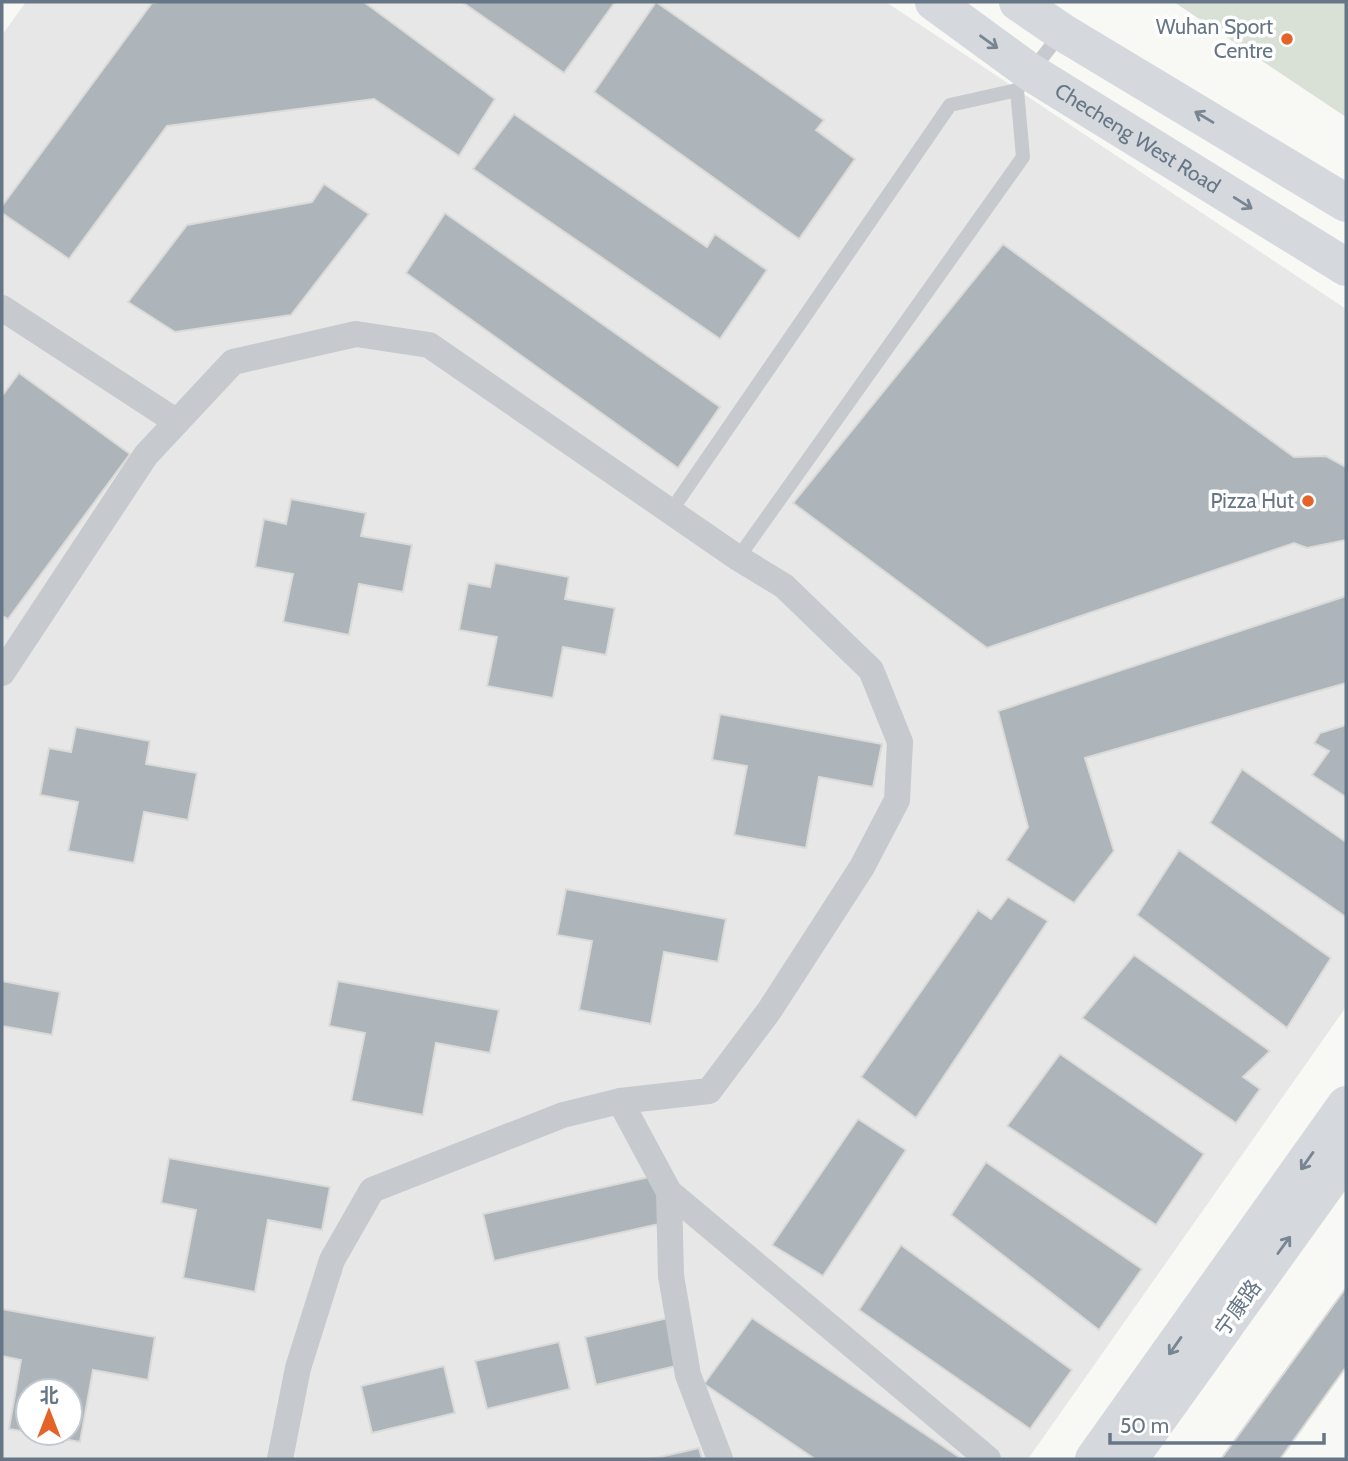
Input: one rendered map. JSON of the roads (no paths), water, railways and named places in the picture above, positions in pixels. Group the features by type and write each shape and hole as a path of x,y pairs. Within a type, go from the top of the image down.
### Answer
{"main road":[{"name":"Checheng West Road","path":"934,2 1023,81 1346,267"},
{"path":"1018,2 1062,32 1346,203"},
{"path":"1094,1459 1346,1105"},
{"name":"宁康路","path":"1129,1459 1346,1157"}],"street":[{"path":"2,308 177,422"},
{"path":"2,673 146,455 233,362 356,334 429,345 738,558 784,586 871,670 900,742 897,800 862,867 769,1011 709,1091 620,1101 563,1115 372,1190 332,1261 298,1368 280,1459"},
{"path":"620,1101 669,1192 988,1459"},
{"path":"669,1192 671,1276 688,1375 720,1459"}],"lane":[{"path":"671,510 950,105 1023,81 1062,32"},
{"path":"738,558 1023,157 1023,81"}],"place":[{"name":"Wuhan Sport Centre","path":"1287,39"},
{"name":"Pizza Hut","path":"1308,501"}]}
